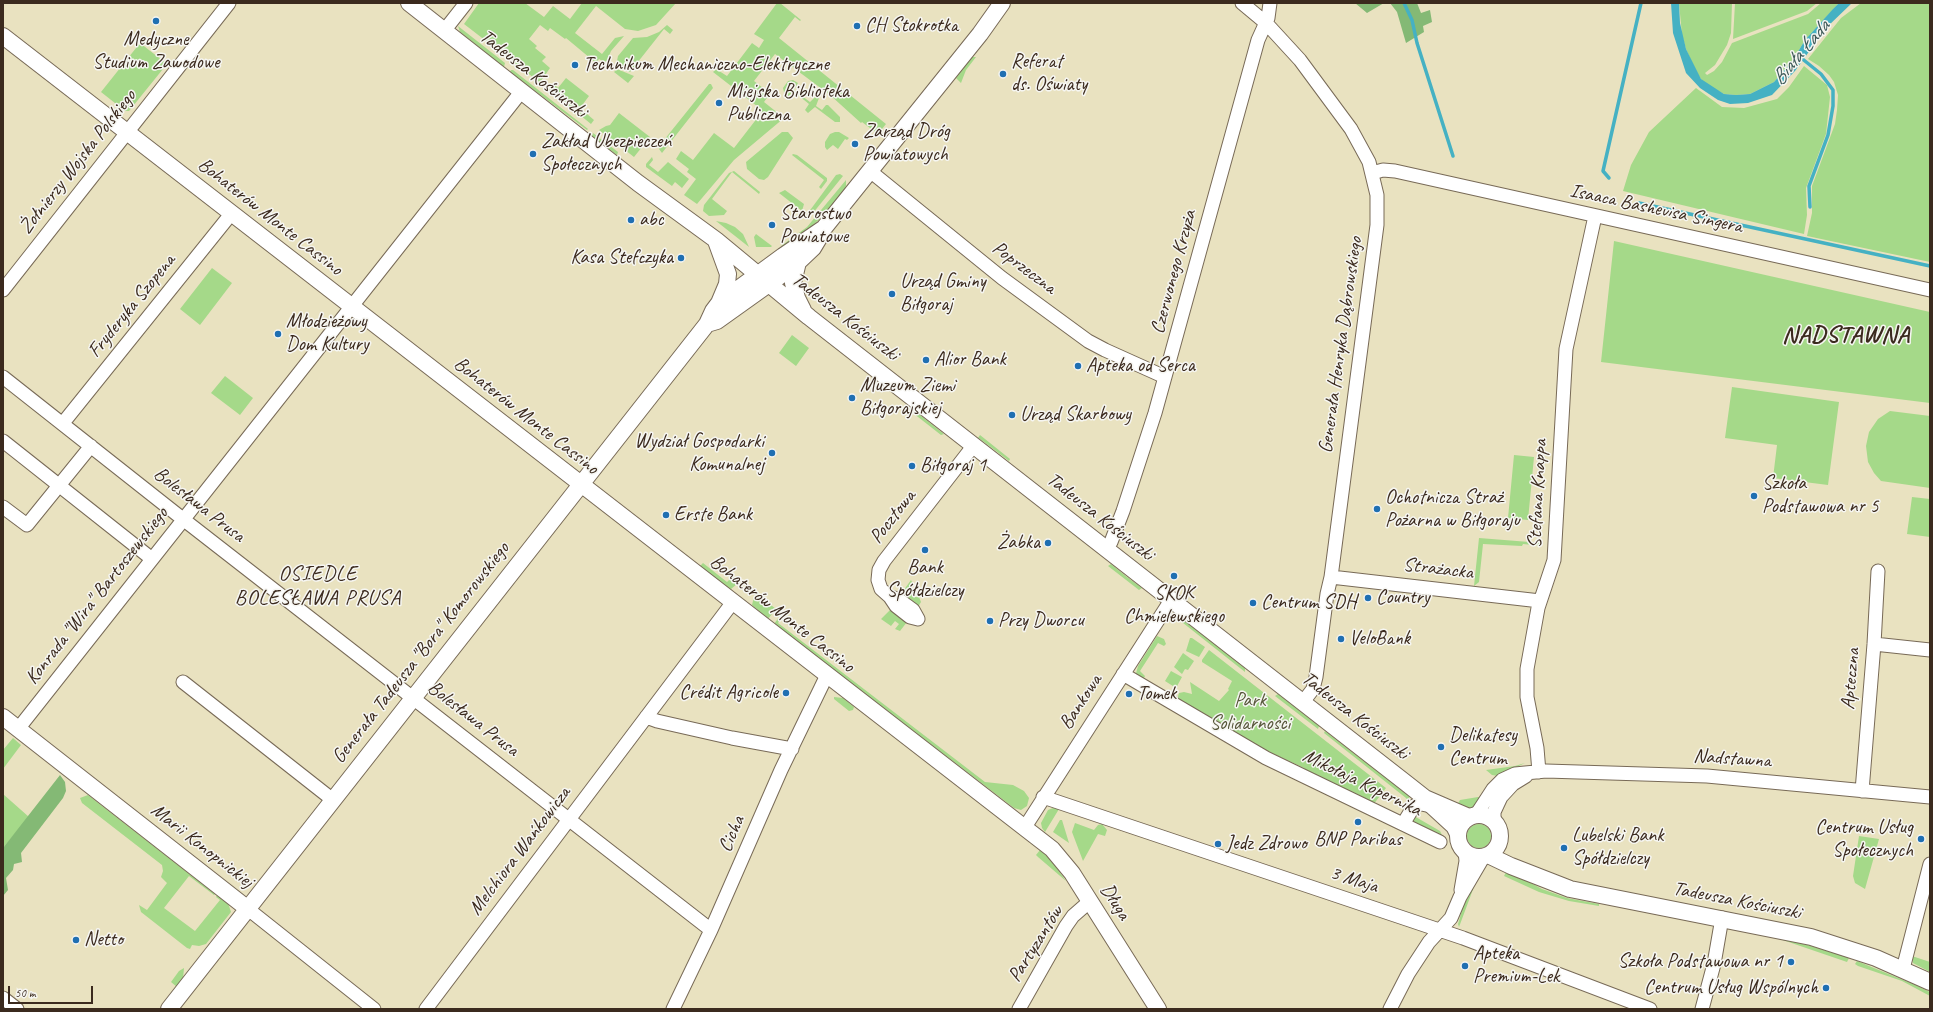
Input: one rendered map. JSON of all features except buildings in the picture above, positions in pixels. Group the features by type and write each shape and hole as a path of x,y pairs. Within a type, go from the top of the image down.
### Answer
{"street":[{"name":"Żołnierzy Wojska Polskiego","path":"3,290 229,3"},
{"name":"Tadeusza Kościuszki","path":"409,3 638,183 716,240 805,313 1303,702 1428,802 1454,826 1458,834"},
{"path":"444,31 466,3"},
{"path":"764,279 824,228 1002,3"},
{"name":"Generała Henryka Dąbrowskiego","path":"1242,3 1266,23 1300,60 1351,129 1364,151 1372,173 1377,195 1377,225 1332,577 1327,594 1316,677 1313,689 1303,702"},
{"name":"Czerwonego Krzyża","path":"1106,549 1111,542 1123,511 1165,377 1258,40 1266,23 1270,3"},
{"name":"Bohaterów Monte Cassino","path":"3,36 231,214 1025,827"},
{"name":"Konrada \"Wira\" Bartoszewskiego","path":"18,729 522,92"},
{"name":"Isaaca Bashevisa Singera","path":"1372,173 1383,170 1395,171 1930,290"},
{"name":"Poprzeczna","path":"870,171 1002,278 1088,341 1165,377"},
{"name":"Fryderyka Szopena","path":"63,423 231,214"},
{"name":"Stefana Knappa","path":"1535,772 1537,748 1527,697 1526,679 1540,601 1549,579 1555,550 1566,349 1595,216"},
{"path":"764,279 798,262 816,244 824,228"},
{"path":"716,240 728,274 727,284 720,303"},
{"path":"798,262 793,283 797,298 805,313"},
{"name":"Generała Tadeusza \"Bora\" Komorowskiego","path":"169,1009 707,324 711,314 720,303 764,279"},
{"name":"Generała Tadeusza \"Bora\" Komorowskiego","path":"707,324 717,321 764,279"},
{"name":"Bolesława Prusa","path":"3,377 711,930"},
{"path":"3,441 152,559"},
{"name":"Pocztowa","path":"890,597 883,591 879,584 878,574 881,564 974,445"},
{"path":"3,507 27,525 91,446"},
{"path":"78,462 106,458"},
{"name":"Apteczna","path":"1862,791 1874,644 1878,571"},
{"name":"Strażacka","path":"1332,577 1540,601"},
{"name":"Bankowa","path":"1025,827 1171,600"},
{"name":"Melchiora Wańkowicza","path":"426,1009 733,602"},
{"path":"1874,644 1930,650"},
{"name":"Mikołaja Kopernika","path":"1123,674 1266,758 1440,842"},
{"name":"Cicha","path":"673,1009 711,930 792,749 827,675"},
{"path":"183,682 333,800"},
{"path":"646,717 657,722 792,749"},
{"name":"Marii Konopnickiej","path":"3,718 374,1009"},
{"path":"1494,821 1494,812 1501,797 1513,784 1535,772"},
{"name":"Nadstawna","path":"1472,816 1502,780 1515,774 1535,772 1618,772 1707,776 1930,796"},
{"name":"3 Maja","path":"1043,797 1440,930 1650,1009"},
{"name":"Tadeusza Kościuszki","path":"1428,802 1472,816"},
{"path":"1403,824 1414,806 1428,802"},
{"path":"1390,1009 1403,981 1429,942 1451,918 1460,897 1486,856 1494,850 1500,840 1499,828 1494,821 1482,815 1472,816 1462,824 1458,834 1460,845 1465,852 1466,860 1460,897"},
{"name":"Długa","path":"1025,827 1060,857 1158,1009"},
{"name":"Tadeusza Kościuszki","path":"1500,840 1502,846 1532,874"},
{"path":"1465,852 1474,856 1486,856"},
{"name":"Tadeusza Kościuszki","path":"1486,856 1552,883 1575,890 1722,918 1811,937 1856,951 1903,969 1930,982"},
{"path":"1903,969 1930,864"},
{"name":"Partyzantów","path":"1020,1009 1066,926 1073,916 1089,902"},
{"path":"1702,1009 1714,964 1722,918"},
{"path":"3,998 17,1009"}],"green space":[{"path":"479,3 525,3 544,17 553,6 570,19 582,3 676,3 656,25 638,31 625,29 596,6 575,33 602,54 615,38 624,36 611,51 607,61 604,62 599,59 596,63 566,38 565,39 550,28 548,31 540,25 529,39 537,46 535,48 546,57 542,61 550,68 541,81 544,84 543,85 464,24"},
{"path":"777,3 780,3 801,20 800,21 795,17 779,38 886,124 878,134 862,122 861,123 830,95 775,54 754,81 769,95 764,102 784,118 734,160 697,204 684,195 696,179 687,172 689,169 676,159 681,151 693,160 714,133 734,148 758,117 764,121 768,117 761,112 762,110 713,72 716,69 727,76 752,43 759,48 764,40 754,34"},
{"path":"1355,3 1384,3 1367,13"},
{"path":"1390,3 1417,3 1421,13 1430,10 1432,22 1423,26 1424,32 1406,43 1397,12"},
{"path":"1679,3 1732,3 1731,33 1727,45 1715,65 1705,73 1707,75 1714,71 1722,62 1732,43 1808,14 1821,3 1839,3 1805,40 1793,60 1774,82 1750,94 1736,95 1724,94 1704,83 1696,72 1686,49 1682,35"},
{"path":"1735,3 1817,3 1807,11 1733,39"},
{"path":"1861,3 1930,3 1930,262 1807,236 1812,213 1812,186 1835,124 1838,95 1834,82 1829,75 1808,59 1841,18"},
{"path":"667,25 673,30 670,34 664,29 630,72 616,66 618,56 633,38 647,37 659,32"},
{"path":"458,26 505,63 504,67 460,32"},
{"path":"140,43 167,64 129,111 125,111 101,92"},
{"path":"972,57 976,57 966,70 961,83 956,78"},
{"path":"1804,66 1827,85 1830,97 1826,134 1806,188 1807,215 1804,234 1623,191 1631,165 1649,132 1696,88 1722,107 1744,108 1777,99 1789,87"},
{"path":"617,69 634,76 628,83 614,72"},
{"path":"513,70 588,129 587,130 510,72"},
{"path":"566,78 589,96 580,108 594,120 591,124 549,90 554,84 558,88"},
{"path":"793,80 798,83 794,90 810,102 816,96 819,98 816,106 822,110 826,105 828,105 840,117 840,122 835,122 815,107 808,113 805,110 809,104 793,91 788,97 785,96 783,88 788,81"},
{"path":"709,84 711,84 713,88 662,153 659,149 660,145"},
{"path":"619,113 650,137 634,157 599,130 610,125"},
{"path":"782,132 788,132 793,138 768,177 764,180 759,179 747,169 746,162"},
{"path":"839,132 849,138 847,140 845,139 838,149 833,145 827,150 825,147 825,142 830,134"},
{"path":"593,133 618,152 617,155 592,136"},
{"path":"792,155 797,155 827,178 827,181 821,189 819,187 824,180"},
{"path":"652,157 653,160 649,165 658,172 668,162 689,179 682,188 675,182 672,186 646,167 646,164"},
{"path":"734,171 760,192 759,194 732,172 712,199 727,211 724,215 709,216 703,211 704,205 729,173"},
{"path":"840,174 843,176 813,213 808,213 836,175"},
{"path":"846,180 846,186 843,192 826,213 810,228 782,249 781,246 807,227"},
{"path":"785,190 804,204 802,211 779,193"},
{"path":"716,221 735,227 743,234 749,247"},
{"path":"756,234 772,246 756,247 754,237"},
{"path":"1614,241 1930,312 1930,403 1601,362"},
{"path":"212,268 232,283 200,325 180,309"},
{"path":"792,335 809,348 796,366 779,353"},
{"path":"225,376 253,398 240,415 211,393"},
{"path":"1732,387 1839,402 1828,485 1773,478 1777,445 1725,438"},
{"path":"915,411 944,434 941,435 913,413"},
{"path":"1890,411 1930,416 1930,488 1881,481 1874,473 1868,462 1866,446 1869,432 1878,419"},
{"path":"980,435 1010,459 1009,461 978,438"},
{"path":"1514,455 1534,457 1528,520 1508,518"},
{"path":"1912,497 1930,499 1930,537 1907,534"},
{"path":"1479,538 1542,543 1542,546 1523,544 1522,546 1483,544 1479,582 1474,586"},
{"path":"703,563 727,582 733,576 737,580 737,584 731,589 728,588 700,566"},
{"path":"1111,564 1142,588 1139,590 1108,566"},
{"path":"911,580 913,584 910,588 914,597 919,597 921,602 918,607 901,594"},
{"path":"758,595 776,609 768,619 752,605 754,597"},
{"path":"891,609 907,622 900,631 895,629 899,624 895,621 891,626 881,619"},
{"path":"782,613 783,616 778,623 985,782 1013,785 1024,791 1029,798 1027,806 1021,810 1014,808 774,624"},
{"path":"1173,615 1177,615 1245,668 1245,672"},
{"path":"1157,636 1164,639 1166,644 1164,646 1158,643 1140,671 1145,676 1144,678 1141,679 1135,677 1138,666"},
{"path":"1190,638 1205,647 1199,657 1186,651"},
{"name":"Park Solidarności","path":"1209,650 1386,788 1373,805 1370,805 1369,800 1321,777 1316,779 1307,775 1304,768 1276,755 1271,757 1262,753 1262,748 1177,700 1179,693 1184,692 1192,694 1190,682 1219,701 1229,690 1228,689 1232,681 1202,662"},
{"path":"1183,653 1194,661 1188,670 1185,669 1182,674 1174,667"},
{"path":"1171,671 1182,677 1176,688 1165,681"},
{"path":"1278,694 1319,726 1318,729 1275,696"},
{"path":"834,697 843,698 854,707 853,710 849,711 834,699"},
{"path":"1325,731 1409,796 1410,804 1406,798 1324,733"},
{"path":"13,738 21,745 3,769 3,750"},
{"path":"1525,763 1498,776 1492,775 1486,770 1515,766"},
{"path":"60,775 65,782 66,791 63,798 21,853 22,862 14,864 13,870 6,878 8,890 3,896 3,848"},
{"path":"3,794 29,817 3,848"},
{"path":"88,795 215,894 214,895 189,876 164,908 195,931 220,900 216,897 217,895 228,903 231,912 206,944 199,946 192,945 190,949 187,948 141,912 139,905 147,910 167,883 161,877 163,871 162,865 82,803 80,798"},
{"path":"1481,797 1474,807 1470,809 1456,807 1460,800"},
{"path":"1053,808 1059,809 1045,832 1041,823 1048,810"},
{"path":"1414,816 1440,831 1443,837 1413,822"},
{"path":"1060,820 1062,820 1069,843 1053,832"},
{"path":"1075,823 1094,830 1098,825 1102,824 1107,830 1105,836 1098,834 1083,861 1072,832"},
{"path":"1479,824 1487,828 1491,836 1487,844 1479,848 1471,844 1467,836 1471,828"},
{"path":"1859,836 1879,839 1865,889 1855,883 1853,876"},
{"path":"1040,850 1051,860 1066,881 1036,855"},
{"path":"1507,870 1542,889 1567,898 1599,904 1599,906 1569,901 1539,892 1504,876"},
{"path":"1476,882 1459,927 1458,924 1463,907"},
{"path":"1774,937 1811,946 1849,958 1847,962"},
{"path":"1912,956 1930,962 1930,972 1913,963"},
{"path":"1857,961 1930,992 1930,996 1902,981 1858,966 1855,964"},
{"path":"184,968 183,979 177,987 171,982 179,971"}],"water":[{"name":"Biała Łada","path":"1671,3 1679,3 1680,23 1686,49 1701,79 1724,94 1736,95 1750,94 1774,82 1793,60 1805,40 1833,9 1839,3 1852,3 1826,28 1795,71 1772,95 1748,103 1730,104 1718,100 1700,88 1686,73 1673,33"}],"waterway":[{"path":"1404,3 1412,20 1417,43 1453,156"},
{"path":"1609,178 1603,171 1641,3"},
{"name":"Biała Łada","path":"1800,57 1821,74 1833,90 1833,106 1828,135 1809,186 1810,207"},
{"path":"1639,203 1930,266"}],"place":[{"name":"Medyczne Studium Zawodowe","path":"156,21"},
{"name":"CH Stokrotka","path":"857,26"},
{"name":"Technikum Mechaniczno-Elektryczne","path":"575,65"},
{"name":"Referat ds. Oświaty","path":"1003,74"},
{"name":"Miejska Biblioteka Publiczna","path":"719,103"},
{"name":"Zarząd Dróg Powiatowych","path":"855,144"},
{"name":"Zakład Ubezpieczeń Społecznych","path":"533,154"},
{"name":"abc","path":"631,220"},
{"name":"Starostwo Powiatowe","path":"772,225"},
{"name":"Kasa Stefczyka","path":"681,258"},
{"name":"Urząd Gminy Biłgoraj","path":"892,294"},
{"name":"Młodzieżowy Dom Kultury","path":"278,334"},
{"name":"Alior Bank","path":"926,360"},
{"name":"Apteka od Serca","path":"1078,366"},
{"name":"Muzeum Ziemi Biłgorajskiej","path":"852,398"},
{"name":"Urząd Skarbowy","path":"1012,415"},
{"name":"Wydział Gospodarki Komunalnej","path":"772,453"},
{"name":"Biłgoraj 1","path":"912,466"},
{"name":"Szkoła Podstawowa nr 5","path":"1754,496"},
{"name":"Ochotnicza Straż Pożarna w Biłgoraju","path":"1377,509"},
{"name":"Erste Bank","path":"666,515"},
{"name":"Żabka","path":"1048,543"},
{"name":"Bank Spółdzielczy","path":"925,550"},
{"name":"SKOK Chmielewskiego","path":"1174,576"},
{"name":"Country","path":"1368,598"},
{"name":"Centrum SDH","path":"1253,603"},
{"name":"Przy Dworcu","path":"990,621"},
{"name":"VeloBank","path":"1341,639"},
{"name":"Crédit Agricole","path":"786,693"},
{"name":"Tomek","path":"1129,694"},
{"name":"Delikatesy Centrum","path":"1441,747"},
{"name":"BNP Paribas","path":"1358,822"},
{"name":"Centrum Usług Społecznych","path":"1921,839"},
{"name":"Jedz Zdrowo","path":"1218,844"},
{"name":"Lubelski Bank Spółdzielczy","path":"1564,848"},
{"name":"Netto","path":"76,940"},
{"name":"Szkoła Podstawowa nr 1","path":"1791,962"},
{"name":"Apteka Premium-Lek","path":"1465,966"},
{"name":"Centrum Usług Wspólnych","path":"1826,988"}],"district":[{"name":"NADSTAWNA","path":"1846,336"},
{"name":"OSIEDLE BOLESŁAWA PRUSA","path":"318,586"}]}
